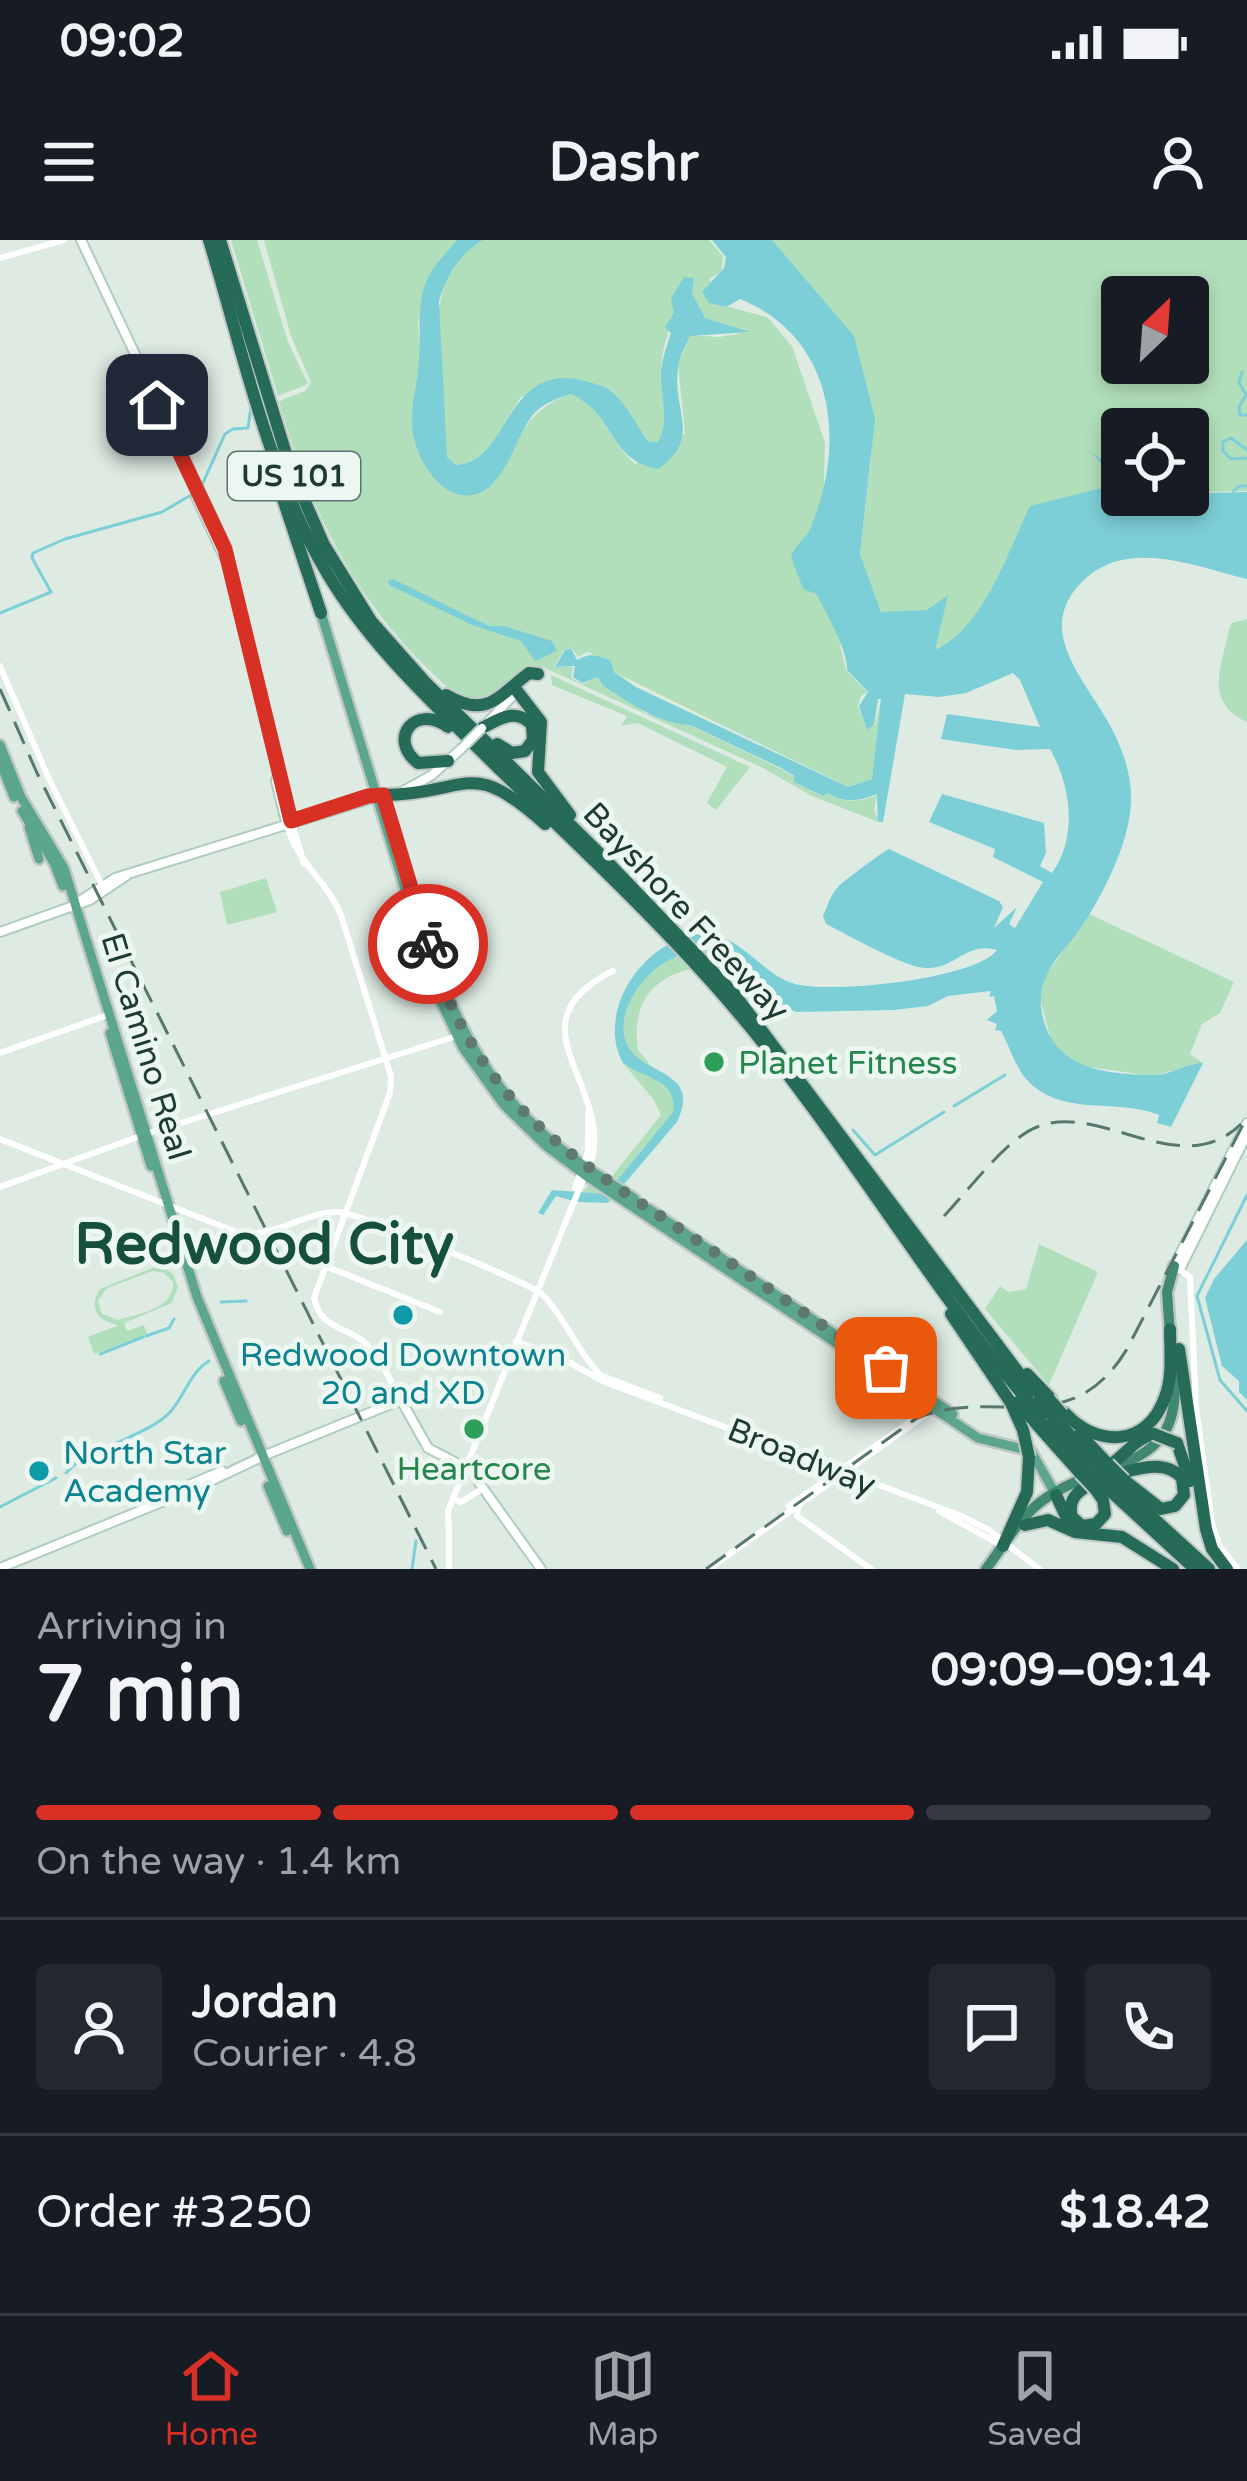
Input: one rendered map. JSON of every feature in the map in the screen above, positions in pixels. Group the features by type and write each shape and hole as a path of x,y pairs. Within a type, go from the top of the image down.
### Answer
{"highway":[{"name":"Bayshore Freeway","path":"209,240 281,474 314,550 363,627 510,779 677,938"},
{"name":"Bayshore Freeway","path":"220,240 291,470 315,526 371,621 716,980 1032,1401"},
{"path":"281,474 283,499 321,613"},
{"path":"425,682 462,704 478,707 496,700 529,673 538,674"},
{"path":"517,692 541,722 539,776 595,849"},
{"path":"448,761 426,765 411,758 404,740 412,724 424,718 439,720 510,779"},
{"path":"379,796 474,782 494,785 607,874"},
{"path":"918,1248 920,1265 981,1359 1050,1415 1101,1438 1132,1433 1149,1422 1167,1390 1170,1330"},
{"path":"918,1248 1027,1374 1032,1401 1023,1430 1027,1492 1006,1544"},
{"path":"1101,1477 1141,1457 1165,1432 1176,1395 1167,1292 1177,1268"},
{"path":"989,1569 1030,1509 1055,1491 1154,1456 1176,1427 1183,1395 1173,1298 1177,1268"},
{"path":"1179,1349 1207,1534 1226,1569"},
{"path":"1032,1401 1195,1569"},
{"path":"1050,1415 1101,1477 1209,1569"},
{"path":"1101,1477 1137,1441 1154,1434 1177,1443 1185,1458 1204,1541 1226,1569"},
{"path":"1151,1467 1172,1469 1184,1481 1184,1495 1175,1506 1161,1509 1101,1477 1151,1467"},
{"path":"1006,1544 1055,1491"},
{"path":"1055,1491 1068,1522 1083,1533"},
{"path":"1024,1525 1048,1520 1083,1533 1126,1539 1173,1569"}],"main road":[{"path":"84,240 225,558 249,635 288,824"},
{"path":"321,613 427,940 466,1038 521,1116 569,1155 582,1176 603,1182"},
{"path":"73,904 127,875 414,786 448,761 517,692"},
{"name":"El Camino Real","path":"0,745 21,797 62,863 145,1135"},
{"name":"El Camino Real","path":"0,762 73,904 200,1324 307,1569"},
{"path":"379,796 436,990 486,1083 582,1176 620,1193 939,1408 988,1437 1034,1448 1055,1491"},
{"path":"28,822 39,860"},
{"path":"394,857 404,865"},
{"path":"0,932 96,896 127,875"},
{"path":"412,916 427,940"},
{"path":"1177,1268 1247,1123"},
{"path":"1227,1167 1247,1134"},
{"path":"569,1155 590,1153 603,1182"},
{"path":"796,1311 939,1408"},
{"path":"0,1568 400,1400 430,1451 465,1467 541,1569"},
{"path":"191,1487 259,1458"}],"street":[{"path":"0,258 64,240"},
{"path":"0,666 102,885"},
{"path":"288,824 304,863 336,904 392,1084 314,1295 320,1317 363,1342 400,1400"},
{"path":"449,1569 444,1529 448,1511 596,1142 563,1026 573,1004 613,971"},
{"path":"0,1054 105,1016"},
{"path":"0,1187 145,1135 457,1036"},
{"path":"0,1138 239,1233 256,1234 344,1213 537,1289 605,1376"},
{"path":"276,1230 286,1249 440,1312"},
{"path":"1177,1268 1190,1277 1196,1407 1212,1524 1222,1551 1238,1569"},
{"name":"Broadway","path":"515,1341 975,1522 1039,1569"},
{"path":"580,1367 587,1365 589,1357"},
{"name":"Broadway","path":"571,1364 581,1372 605,1376"},
{"path":"706,1569 919,1418 921,1399"},
{"path":"706,1569 799,1505 873,1445 939,1408"},
{"path":"870,1436 873,1445"},
{"path":"453,1499 461,1502 482,1489"},
{"path":"444,1529 453,1499"},
{"path":"799,1505 797,1516 814,1531"},
{"path":"786,1514 871,1569"}],"green space":[{"path":"231,240 257,240 288,342 308,384 278,396"},
{"path":"264,240 457,240 427,278 418,324 428,471 495,482 533,418 571,394 593,409 635,464 685,434 678,364 690,335 748,332 705,318 692,293 693,278 663,351 664,418 658,442 649,442 609,390 521,397 486,449 456,465 447,457 444,439 438,330 447,279 461,258 483,240 709,240 723,256 721,272 709,279 729,307 767,317 792,346 825,443 836,628 846,670 867,692 858,706 867,730 875,725 881,699 872,779 848,787 614,672 611,661 587,652 578,657 571,647 564,650 554,667 573,667 571,678 582,684 598,677 601,685 625,696 645,713 689,725 781,769 794,782 822,796 828,793 852,801 877,795 874,810 881,823 812,796 761,767 543,667 523,672 480,698 463,697 440,680 398,637 353,576 303,474 279,401 305,391 311,382 291,336"},
{"path":"771,240 1247,240 1247,491 1209,492 1209,408 1101,408 1101,461 1095,457 1101,464 1101,501 957,641 934,651 880,612 860,554 872,408 857,356"},
{"path":"1247,619 1247,722 1225,704 1219,682 1229,629 1232,623"},
{"path":"551,675 750,767 716,810 707,803 727,767 638,723 621,726 627,716 552,685"},
{"path":"266,878 277,912 227,925 220,892"},
{"path":"1089,914 1234,982 1220,1013 1202,1024 1190,1054 1203,1063 1152,1076 1082,1066 1061,1056 1052,1044 1040,998 1046,975"},
{"path":"706,950 720,965 668,977 646,998 640,1012 638,1050 651,1066 671,1078 644,1063 631,1051 625,1039 626,1013 639,987 658,967 672,958"},
{"path":"623,1063 665,1086 673,1112 606,1194 580,1194 589,1185 601,1190 661,1115"},
{"path":"1039,1244 1098,1272 1049,1385 985,1309 1000,1286 1008,1292 1026,1289"},
{"path":"170,1261 165,1268 178,1287 172,1303 124,1323 127,1331 144,1325 147,1334 94,1354 88,1337 119,1325 97,1313 95,1302 100,1289","holes":["153,1271 173,1282 162,1304 118,1320 102,1314 98,1301 107,1288"]}],"water":[{"path":"457,240 483,240 455,266 439,301 447,457 456,465 473,460 487,448 522,399 556,379 581,380 608,389 649,442 658,442 664,417 662,367 671,333 665,327 674,313 671,298 684,277 694,278 692,293 705,318 750,332 690,336 677,379 683,433 672,457 658,469 629,456 597,414 571,394 536,412 492,484 472,495 460,495 430,472 417,448 412,424 424,286"},
{"path":"712,240 772,240 854,336 875,419 860,554 881,612 927,610 948,595 935,650 981,607 1030,506 1101,488 1101,516 1209,516 1209,493 1247,492 1247,579 1162,559 1120,560 1083,581 1068,600 1062,620 1070,658 1121,750 1131,803 1120,852 1106,885 1045,979 1043,1018 1062,1052 1088,1066 1151,1075 1203,1063 1171,1127 1157,1123 1159,1115 1143,1110 1074,1103 1043,1093 1020,1071 1001,1031 995,1030 997,1024 987,1020 997,1011 994,996 989,997 991,991 894,1010 796,1012 756,994 706,950 678,956 658,967 638,988 625,1014 626,1041 633,1053 681,1090 683,1104 677,1122 608,1203 556,1196 543,1215 538,1213 552,1190 606,1194 673,1112 670,1092 623,1063 616,1043 620,1001 643,964 660,950 679,939 714,935 738,946 782,979 813,987 902,982 962,969 997,950 977,949 935,967 904,962 826,924 823,916 833,893 889,849 999,901 1003,907 994,928 1017,907 1009,924 1015,928 1043,882 993,857 995,849 929,822 942,794 1044,823 1046,853 1040,866 1052,873 1066,844 1067,795 1050,749 1016,750 941,739 947,714 1040,727 1013,673 966,693 905,694 883,822 878,821 877,794 852,800 828,793 823,796 794,782 794,776 781,768 690,725 643,711 602,685 598,677 582,683 573,677 575,666 555,667 571,648 577,660 602,657 636,687 848,787 872,779 881,699 874,725 867,730 859,706 868,692 847,670 830,621 816,594 803,589 791,557 811,527 822,494 829,427 824,395 796,338 772,316 740,299 726,307 709,303 702,292 724,268 726,257"},
{"path":"388,580 489,626 552,641 557,651 535,661 521,641 472,625 389,585"},
{"path":"1247,1240 1247,1400 1239,1392 1239,1381 1222,1366 1205,1298 1214,1279"}],"waterway":[{"path":"1242,372 1239,383 1246,395 1239,407 1240,415 1247,415"},
{"path":"202,485 225,434 248,428 251,407"},
{"path":"1247,450 1231,438 1223,442 1223,451 1231,459 1247,458"},
{"path":"1233,492 1247,486"},
{"path":"0,613 51,592 33,553 65,539 162,512 191,495"},
{"path":"954,1106 1005,1075"},
{"path":"853,1130 875,1155 944,1112"},
{"path":"1247,1195 1197,1296 1220,1380 1247,1411"},
{"path":"221,1302 246,1301"},
{"path":"146,1336 169,1328 174,1319"},
{"path":"100,1354 143,1337"},
{"path":"109,1447 168,1414 209,1361"},
{"path":"66,1473 100,1453"},
{"path":"0,1507 56,1478"},
{"path":"412,1569 416,1541"}],"railway":[{"path":"0,689 37,773 436,1569"},
{"path":"706,1569 917,1418 975,1407 1056,1404 1081,1395 1105,1378 1127,1349 1247,1117"},
{"path":"944,1216 1000,1154 1037,1127 1087,1124 1193,1146 1218,1140 1241,1124"}],"way so far":[{"path":"428,944 466,1038 497,1084 537,1129 590,1170 886,1368"}],"place":[{"name":"Planet Fitness","path":"714,1062"},
{"name":"Redwood Downtown 20 and XD","path":"403,1315"},
{"name":"Heartcore","path":"474,1429"},
{"name":"North Star Academy","path":"39,1471"}],"district":[{"name":"Redwood City","path":"264,1243"}],"route":[{"path":"157,405 225,549 291,821 383,795 428,944"}]}
